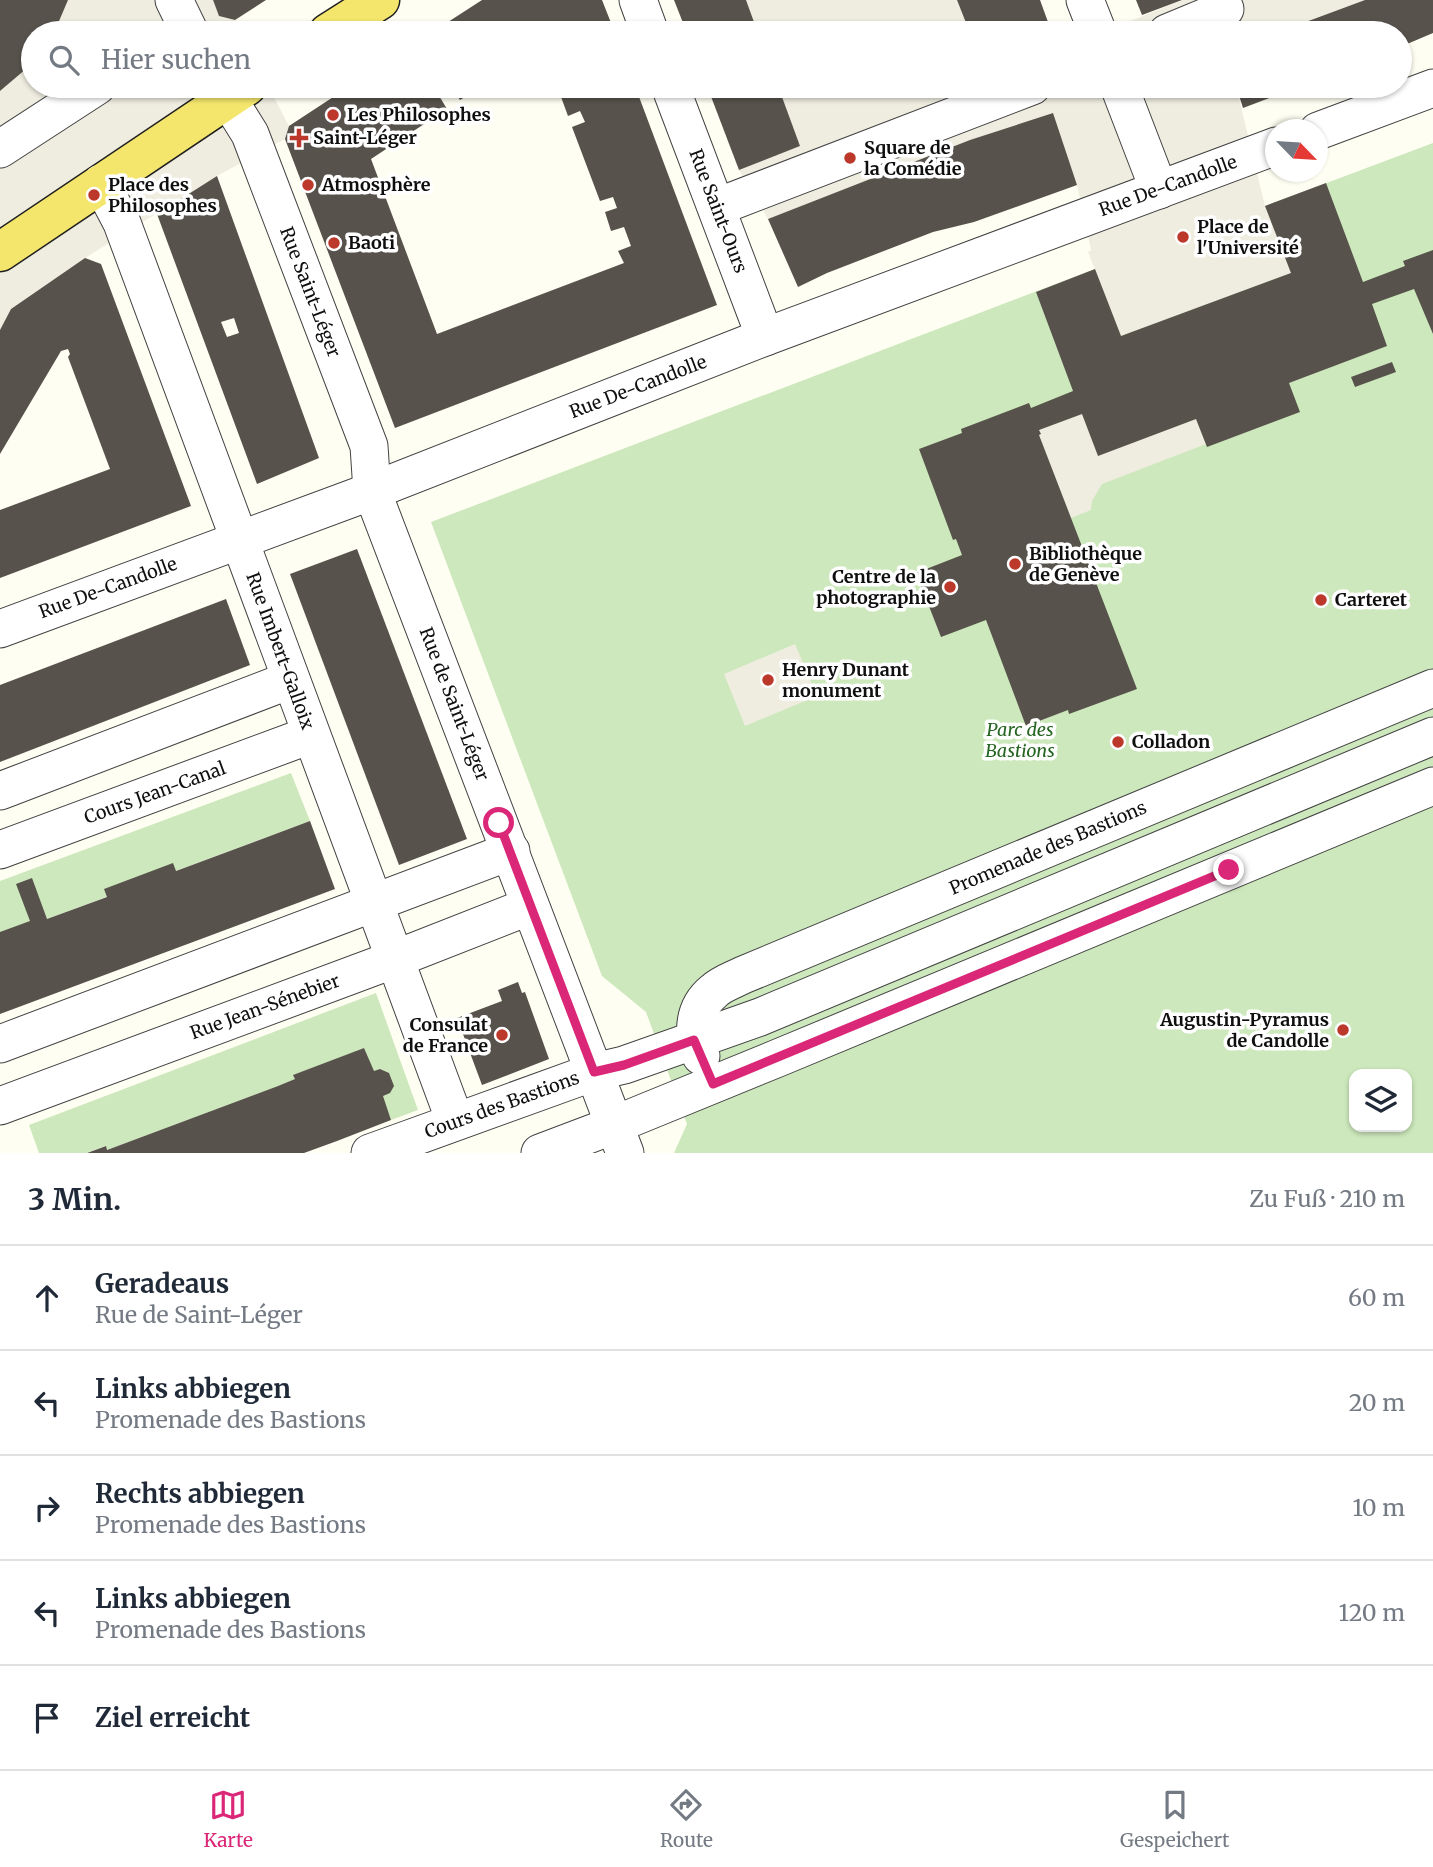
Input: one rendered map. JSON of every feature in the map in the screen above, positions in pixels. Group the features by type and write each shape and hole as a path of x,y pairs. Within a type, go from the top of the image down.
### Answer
{"main road":[{"path":"347,21 380,0"},
{"path":"0,252 221,98"}],"street":[{"path":"638,0 646,21"},
{"path":"1085,0 1093,21"},
{"path":"1196,21 1224,9"},
{"path":"1412,96 1433,88"},
{"path":"0,149 79,98"},
{"name":"Rue Saint-Léger","path":"235,98 369,446 372,491"},
{"name":"Rue Saint-Ours","path":"675,98 765,337"},
{"path":"717,207 1001,98"},
{"path":"1124,98 1158,190"},
{"path":"1328,127 1406,98"},
{"name":"Rue De-Candolle","path":"0,629 372,491 765,337 1265,150"},
{"name":"Rue Imbert-Galloix","path":"101,183 122,223 455,1121"},
{"name":"Rue de Saint-Léger","path":"372,491 619,1139"},
{"path":"0,791 290,680"},
{"name":"Promenade des Bastions","path":"694,1040 697,1015 713,992 743,975 1433,688"},
{"name":"Cours Jean-Canal","path":"0,850 310,735"},
{"path":"594,1072 624,1065 760,1017 1433,736"},
{"path":"540,1153 619,1139 713,1084 1433,786"},
{"path":"0,1044 511,851"},
{"name":"Rue Jean-Sénebier","path":"0,1107 530,906"},
{"path":"694,1040 713,1084"},
{"name":"Cours des Bastions","path":"370,1153 594,1072"}],"green space":[{"name":"Parc des Bastions","path":"1433,143 1433,1153 674,1153 687,1124 646,1012 602,976 431,522 1095,269 1122,336 1282,250 1265,206"},
{"path":"291,773 310,821 47,919 0,933 0,881"},
{"path":"376,993 418,1110 391,1120 364,1048 294,1075 295,1079 278,1086 107,1150 105,1146 86,1153 39,1153 29,1125"}],"shaded area":[{"path":"68,0 213,0 219,16 236,21 59,21"},
{"path":"746,0 957,0 965,21 754,21"},
{"path":"1183,0 1365,0 1308,21 1130,21"},
{"name":"Place des Philosophes","path":"21,73 21,98 274,98 289,126 285,139 217,176 85,258 11,309 0,330 0,91"},
{"name":"Place de l'Université","path":"782,98 1239,98 1265,206 1291,273 1121,336 1088,252 1091,250 1077,185 1052,113 768,219 739,170 800,146"},
{"path":"1082,414 1098,455 1196,419 1206,444 1102,484 1092,501 1091,510 1071,518 1039,430"},
{"path":"795,644 817,696 745,726 724,674"}],"building":[{"path":"0,0 68,0 59,21 21,21 21,73 0,91"},
{"path":"213,0 266,0 235,20 219,16"},
{"path":"482,0 602,0 610,21 450,21"},
{"path":"674,0 746,0 754,21 682,21"},
{"path":"957,0 1040,0 1048,21 965,21"},
{"path":"1136,0 1182,0 1142,15"},
{"path":"1365,0 1433,0 1433,33 1412,42 1412,21 1308,21"},
{"path":"332,98 440,98 447,109 371,159 437,334 624,263 618,251 631,246 624,227 611,231 605,212 617,208 613,197 600,201 572,127 585,122 580,111 568,116 561,98 639,98 717,305 395,428 285,139 289,126"},
{"path":"712,98 782,98 800,146 739,170"},
{"path":"1240,98 1269,98 1243,108"},
{"path":"1053,113 1077,185 974,222 933,232 798,287 768,219 970,140"},
{"path":"217,176 319,458 257,484 157,214","holes":["234,318 239,333 227,337 221,322"]},
{"path":"1326,183 1363,282 1405,266 1403,261 1433,250 1433,334 1414,289 1372,304 1387,346 1289,383 1300,412 1207,447 1196,419 1098,456 1082,414 1039,430 1137,689 1069,714 1068,710 1026,726 986,620 941,637 916,573 962,555 956,539 953,540 919,449 962,433 961,429 1029,403 1031,408 1073,391 1036,292 1095,269 1121,336 1291,273 1265,206"},
{"path":"85,258 101,264 191,506 0,578 0,510 110,469 68,357 68,349 61,351 0,454 0,330 11,309"},
{"path":"1392,362 1396,372 1355,387 1351,377"},
{"path":"357,549 467,839 399,865 290,574"},
{"path":"226,599 250,665 0,762 0,685"},
{"path":"310,821 335,889 0,1014 0,932 30,921 16,884 32,878 47,919 107,897 104,889 173,863 176,871"},
{"name":"Consulat de France","path":"518,982 522,993 525,992 549,1059 482,1085 457,1018 502,1001 498,990"},
{"path":"364,1048 374,1071 380,1069 389,1073 394,1086 390,1093 383,1096 391,1120 337,1141 304,1153 87,1153 106,1146 107,1150 278,1086 295,1079 293,1075"}],"place":[{"name":"Les Philosophes","path":"333,115"},
{"name":"Saint-Léger","path":"299,138"},
{"name":"Square de la Comédie","path":"850,158"},
{"name":"Atmosphère","path":"308,185"},
{"name":"Place des Philosophes","path":"94,195"},
{"name":"Place de l'Université","path":"1183,237"},
{"name":"Baoti","path":"334,243"},
{"name":"Bibliothèque de Genève","path":"1015,564"},
{"name":"Centre de la photographie","path":"950,587"},
{"name":"Carteret","path":"1321,600"},
{"name":"Henry Dunant monument","path":"768,680"},
{"name":"Colladon","path":"1118,742"},
{"name":"Augustin-Pyramus de Candolle","path":"1343,1030"},
{"name":"Consulat de France","path":"502,1035"}],"route":[{"path":"499,823 594,1072 624,1065 694,1040 713,1084 1229,870"}]}
